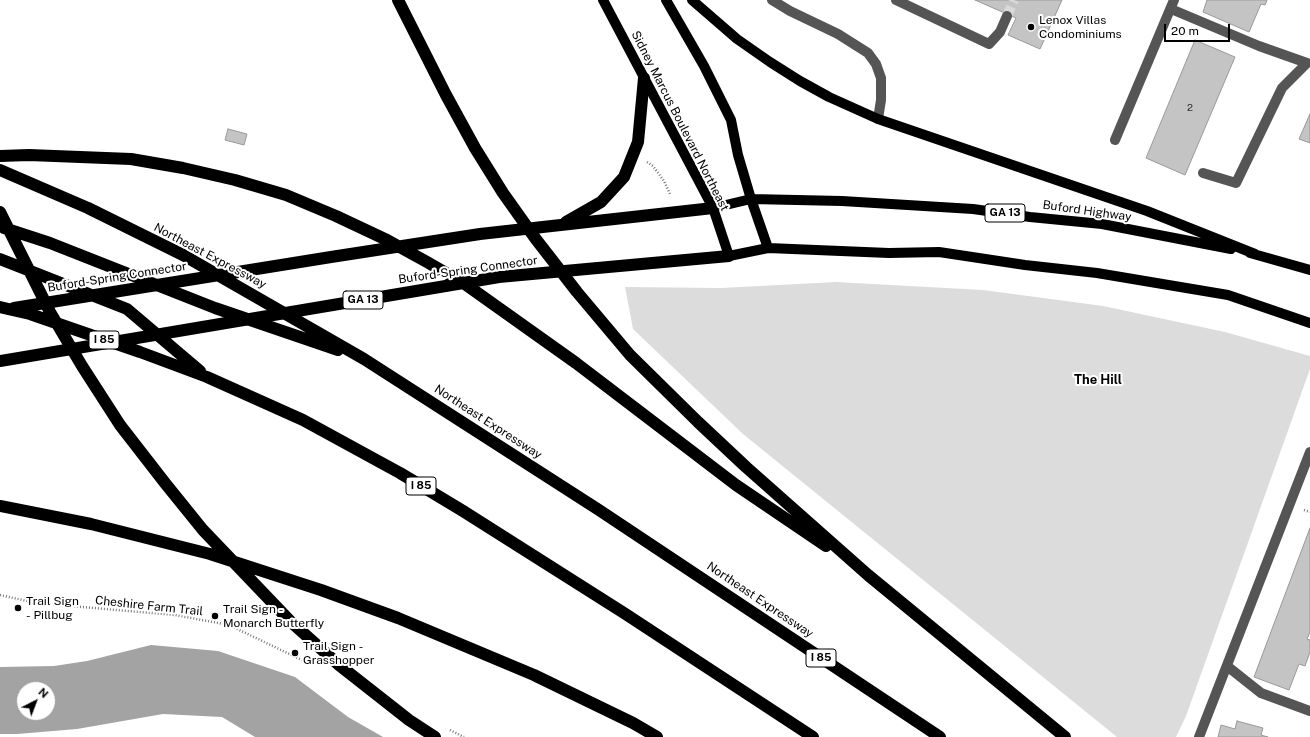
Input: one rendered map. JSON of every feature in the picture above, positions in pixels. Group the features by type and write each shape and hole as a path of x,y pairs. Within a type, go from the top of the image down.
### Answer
{"highway":[{"path":"398,0 446,95 475,148 503,193 535,238 577,292 630,354 698,422 746,467 868,575 1066,737"},
{"path":"561,225 601,202 624,177 638,142 644,78"},
{"path":"0,156 29,155 131,159 183,168 235,180 286,195 387,240 465,284 576,363 736,485 868,575"},
{"name":"Northeast Expressway","path":"0,170 88,208 183,255 364,359 599,510 940,737"},
{"name":"Buford-Spring Connector","path":"0,310 480,234 714,208"},
{"path":"0,212 50,312 82,366 120,425 202,530 290,621 339,666 409,720 435,737"},
{"path":"0,227 50,243 215,308 364,359"},
{"name":"Buford-Spring Connector","path":"0,361 499,277 729,256"},
{"path":"0,259 127,309 207,377"},
{"name":"I 85","path":"0,307 30,314 140,352 207,377 303,420 400,473 469,515 617,608 813,737"},
{"path":"0,506 91,524 218,557 321,590 398,618 534,675 633,723 657,737"}],"main road":[{"name":"Sidney Marcus Boulevard Northeast","path":"603,0 714,208 729,256"},
{"path":"666,0 704,66 731,120 738,155 768,248"},
{"path":"692,0 737,39 800,81 829,97 878,119 1147,211 1255,254"},
{"name":"Buford Highway","path":"714,208 751,199 842,201 973,209 1030,217 1102,224 1255,254 1310,270"},
{"name":"GA 13","path":"729,256 768,248 889,253 939,252 1025,266 1097,273 1228,295 1310,323"}],"street":[{"path":"772,0 790,11 838,34 868,53 876,64 881,78 881,100 878,119"},
{"path":"896,0 989,44 1000,32 1007,16"},
{"path":"1115,140 1173,4 1260,46 1309,64"},
{"path":"1203,173 1236,183 1282,88 1309,64 1310,53"},
{"path":"1199,737 1310,452"},
{"path":"1227,666 1261,693 1310,711"}],"path":[{"path":"642,158 653,166 664,181 670,194"},
{"name":"Cheshire Farm Trail","path":"0,595 36,603 175,615 230,625 315,666"},
{"path":"443,727 464,737"}],"shaded area":[{"path":"836,282 983,290 1103,306 1225,332 1310,356 1310,369 1186,716 1176,737 1117,737 743,434 633,329 625,287 721,288"},
{"path":"151,645 218,651 295,677 348,717 383,737 255,737 222,717 163,714 77,729 0,734 0,667 54,666 87,661"}],"building":[{"name":"Lenox Villas Condominiums","path":"975,0 1062,0 1040,49 1008,35 1016,18"},
{"path":"1207,0 1267,0 1265,5 1261,4 1249,32 1203,12"},
{"path":"1195,40 1235,57 1185,175 1146,158"},
{"path":"1310,114 1310,143 1299,139"},
{"path":"228,129 247,134 244,145 225,140"},
{"path":"1310,528 1310,632 1307,639 1310,640 1310,652 1305,666 1299,664 1289,690 1254,677"},
{"path":"1237,721 1263,728 1261,735 1268,737 1218,737 1221,725 1235,729"}],"tunnel":[{"path":"1007,16 1014,0"}],"place":[{"name":"Lenox Villas Condominiums","path":"1031,27"},
{"name":"Trail Sign - Pillbug","path":"18,608"},
{"name":"Trail Sign - Monarch Butterfly","path":"215,616"},
{"name":"Trail Sign - Grasshopper","path":"295,653"}],"district":[{"name":"The Hill","path":"1098,380"}]}
